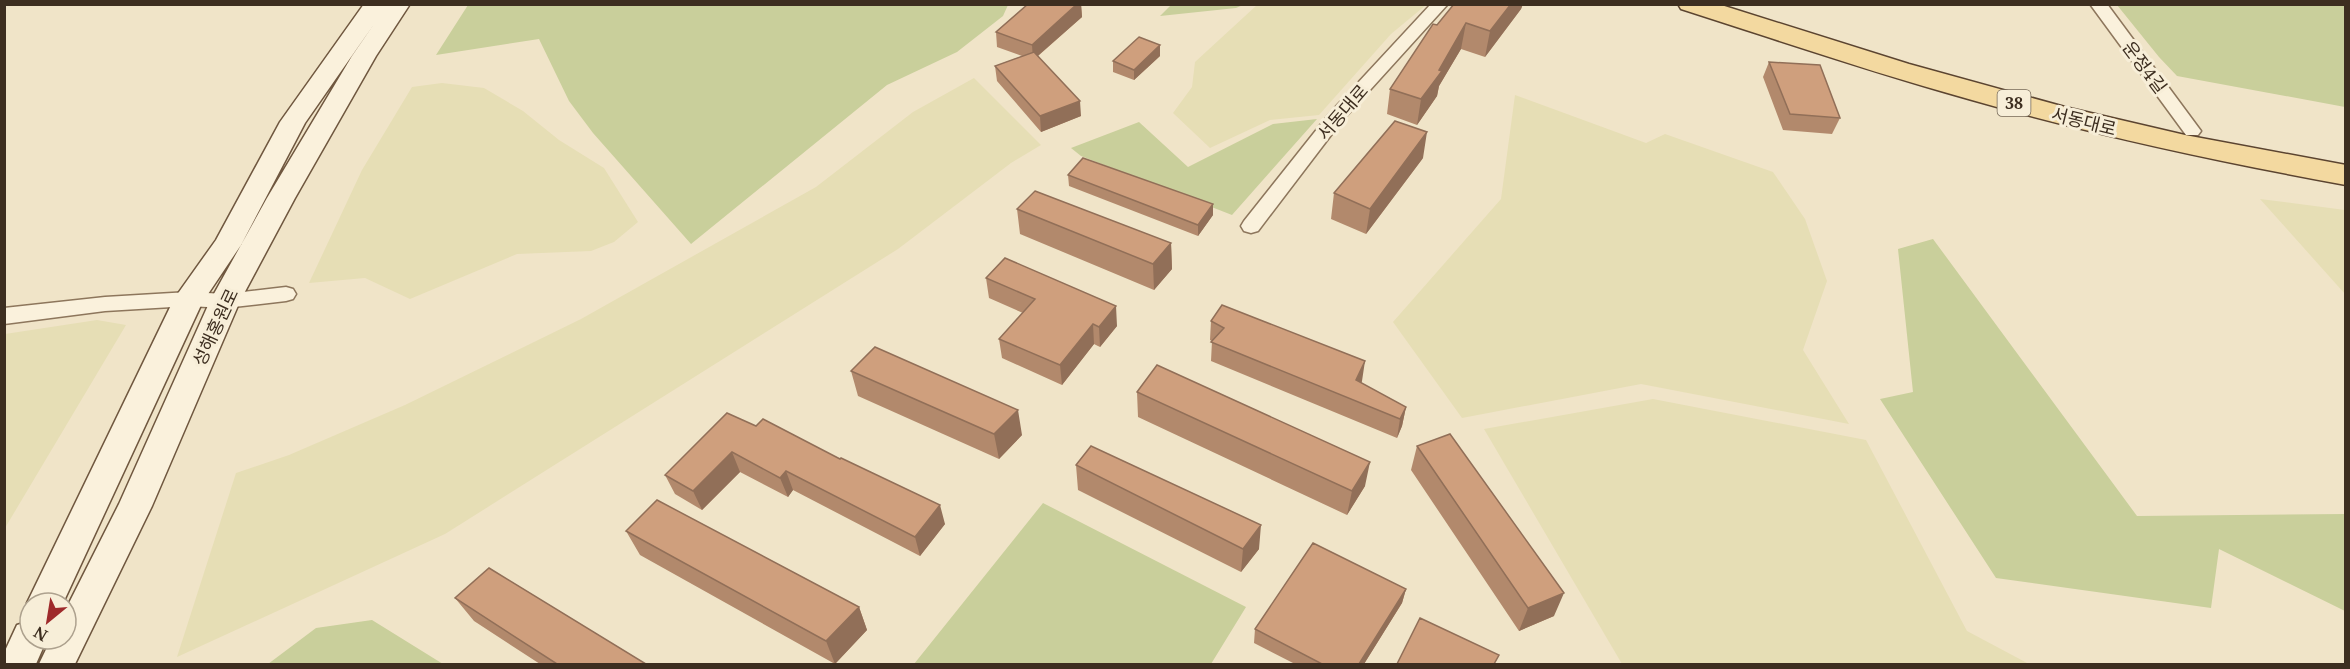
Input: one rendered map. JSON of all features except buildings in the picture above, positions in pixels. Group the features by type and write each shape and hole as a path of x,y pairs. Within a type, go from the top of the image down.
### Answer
{"main road":[{"name":"성해홍원로","path":"50,591 189,299 227,245 293,122 376,4"},
{"name":"성해홍원로","path":"57,664 135,506 225,301 310,147 364,56 399,4"},
{"name":"서동대로","path":"1690,4 1915,75 2025,106 2237,156 2346,175"},
{"name":"서동대로","path":"1737,4 1816,31 1947,70 2079,105 2192,131 2346,160"}],"street":[{"name":"서동대로","path":"1251,226 1335,118 1440,4"},
{"name":"운정4길","path":"2098,4 2192,131"},
{"path":"4,316 105,304 189,299 225,301 286,294"}],"shaded area":[{"path":"1257,5 1426,5 1391,34 1319,115 1270,120 1210,148 1173,113 1192,87 1195,62"},
{"path":"974,78 1041,145 1011,163 898,249 445,534 177,657 236,473 289,455 405,405 581,319 816,187 913,112"},
{"path":"442,83 484,88 523,111 559,140 604,168 638,222 614,242 591,251 517,254 410,299 365,278 309,283 362,170 412,87"},
{"path":"1515,95 1646,143 1665,134 1773,172 1805,219 1827,281 1803,350 1849,424 1641,384 1462,418 1393,322 1501,199"},
{"path":"2260,199 2345,210 2345,294"},
{"path":"97,320 126,325 5,528 5,334"},
{"path":"1653,399 1866,440 1967,631 2029,664 1622,664 1484,429"}],"green space":[{"path":"468,5 1008,5 1003,16 957,52 887,85 691,244 593,133 569,101 539,39 436,55"},
{"path":"1171,5 1243,5 1236,8 1160,16"},
{"path":"2117,5 2345,5 2345,107 2177,76"},
{"path":"1317,119 1232,215 1081,156 1071,148 1139,122 1188,167 1273,124"},
{"path":"1933,239 2137,516 2345,514 2345,611 2219,549 2211,608 1996,578 1880,399 1913,392 1898,249"},
{"path":"1043,503 1246,607 1211,664 914,664"},
{"path":"372,620 443,664 268,664 316,628"}]}
